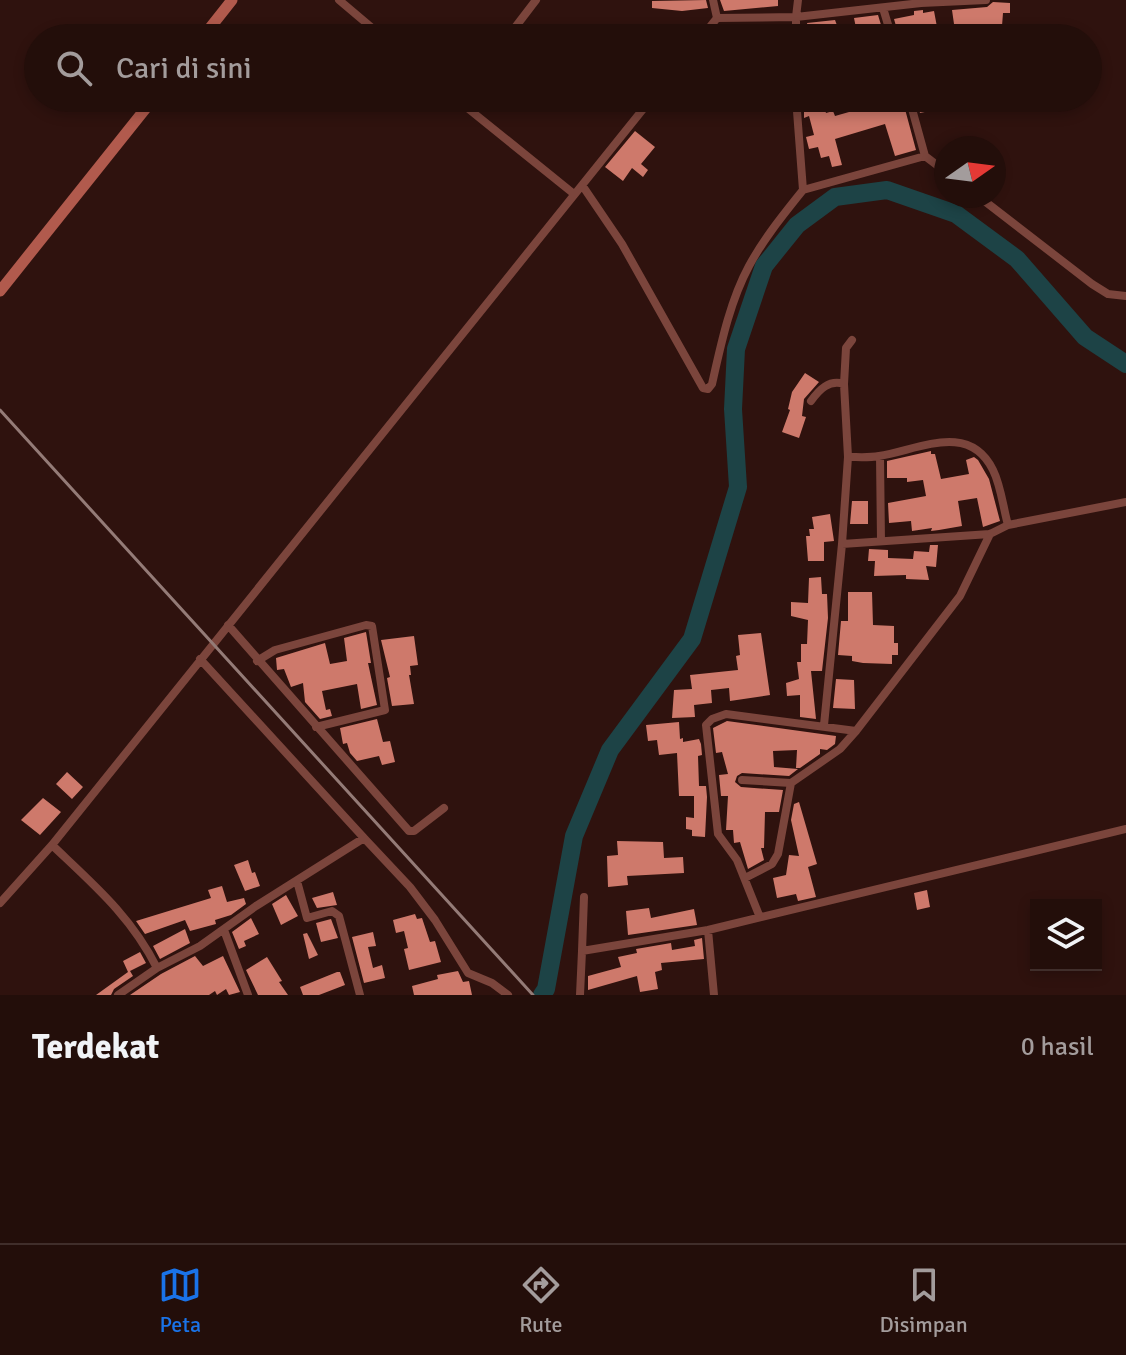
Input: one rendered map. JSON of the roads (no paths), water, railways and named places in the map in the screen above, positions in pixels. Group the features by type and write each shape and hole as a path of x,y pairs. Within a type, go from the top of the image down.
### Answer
{"main road":[{"path":"213,24 232,0"},
{"path":"0,291 143,112"}],"street":[{"path":"339,0 367,24"},
{"path":"518,24 536,0"},
{"path":"713,0 717,18"},
{"path":"796,24 798,0"},
{"path":"717,18 796,17 920,2 986,0"},
{"path":"883,8 888,24"},
{"path":"712,24 717,18"},
{"path":"475,112 574,194"},
{"path":"0,903 52,845 641,112"},
{"path":"797,112 803,190"},
{"path":"913,112 925,156 934,163"},
{"path":"582,185 622,244 706,389 712,384 723,334 748,268 803,190 925,156"},
{"path":"994,208 1092,284 1108,294 1126,296"},
{"path":"824,725 848,457 844,384 846,348 852,340"},
{"path":"811,401 819,390 837,382 844,384"},
{"path":"848,457 880,456 945,441 959,441 975,448 995,473 1008,525"},
{"path":"880,456 881,541"},
{"path":"842,544 990,534 1008,525 1126,502"},
{"path":"742,780 791,783 840,749 960,596 990,534"},
{"path":"228,625 409,831 414,831 444,808"},
{"path":"257,661 275,650 366,625 372,626 385,710 316,727"},
{"path":"200,659 410,887 468,973 501,993"},
{"path":"759,915 737,860 718,834 706,725 726,714 856,731"},
{"path":"745,878 772,864 778,854 791,783"},
{"path":"582,951 708,930 759,915 1126,829"},
{"path":"118,995 364,838"},
{"path":"52,845 118,908 143,940 157,968"},
{"path":"297,881 307,918 332,911 339,916 360,995"},
{"path":"580,995 584,897"},
{"path":"224,930 248,995"},
{"path":"708,930 714,995"}],"waterway":[{"path":"542,995 546,989 574,836 610,750 692,639 738,487 733,409 736,349 764,266 797,225 835,197 887,190 956,214 1017,259 1085,337 1126,364"}],"railway":[{"path":"0,410 533,995"}]}
